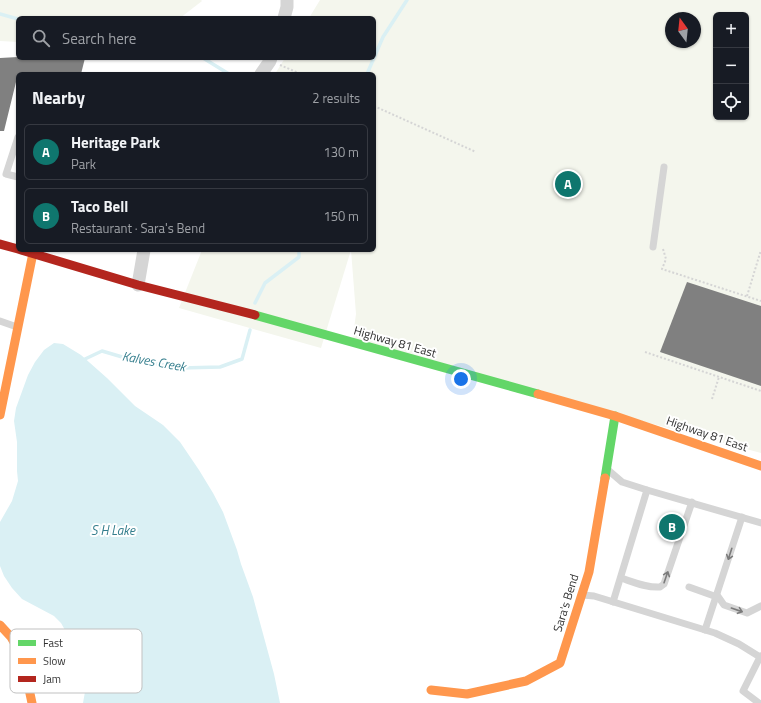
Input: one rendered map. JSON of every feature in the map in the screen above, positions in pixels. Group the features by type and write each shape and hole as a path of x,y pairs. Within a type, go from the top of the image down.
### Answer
{"main road":[{"name":"Highway 81 East","path":"0,244 16,249"},
{"name":"Highway 81 East","path":"28,252 138,285 252,314 615,416 761,466"},
{"path":"0,415 33,253"},
{"name":"Sara's Bend","path":"431,690 467,694 526,681 560,663 589,572 612,485 606,468 615,416"},
{"path":"0,625 10,636"},
{"path":"30,693 32,703"}],"street":[{"path":"285,16 287,0"},
{"path":"262,72 270,61 275,61"},
{"path":"138,285 144,252"}],"lane":[{"path":"16,142 3,173 16,176"},
{"path":"653,247 664,167"},
{"path":"0,321 17,328"},
{"path":"606,468 612,485 648,490 761,523"},
{"path":"613,602 648,490"},
{"path":"620,578 654,588 660,588 664,584 692,502"},
{"path":"705,630 742,517"},
{"path":"689,587 717,596 724,605 747,613 761,606"},
{"path":"582,594 594,596 705,630 739,644 761,657 743,691 759,703"}],"path":[{"path":"275,61 297,72"},
{"path":"376,107 476,152"},
{"path":"747,296 761,250"},
{"path":"662,269 761,301"},
{"path":"645,352 761,391"},
{"path":"712,399 719,377"}],"shaded area":[{"path":"0,0 202,1 183,16 16,16 16,42 0,41"},
{"path":"320,0 761,0 761,453 352,343 356,314 351,252 376,252 376,72 276,72 284,60 376,60 376,16 310,16"},
{"path":"201,252 350,252 321,348 179,308"}],"water":[{"name":"S H Lake","path":"54,343 63,344 81,355 135,406 163,425 180,442 199,470 223,512 237,550 253,597 274,674 280,703 83,703 85,693 142,693 142,629 64,629 54,616 22,599 4,576 0,566 0,522 12,501 18,481 17,442 14,421 16,408 28,375 44,350"}],"building":[{"path":"16,57 16,60 84,60 82,72 16,72 16,82 4,131 0,131 0,58"},
{"path":"687,282 761,306 761,386 660,352"}],"waterway":[{"name":"Kalves Creek","path":"376,53 383,37 407,0"},
{"path":"0,14 16,18"},
{"path":"206,60 226,72"},
{"name":"Kalves Creek","path":"368,72 373,60"},
{"name":"Kalves Creek","path":"255,303 265,283 299,257 299,252"},
{"name":"Kalves Creek","path":"82,362 102,351 129,359 181,368 220,367 242,359 250,330"}],"traffic: fast":[{"path":"255,315 538,394"},
{"path":"605,478 615,416"}],"traffic: slow":[{"path":"0,415 33,253"},
{"path":"538,394 615,416 761,466"},
{"path":"431,690 467,694 526,681 560,663 589,572 605,478"},
{"path":"0,625 10,636"},
{"path":"30,693 32,703"}],"traffic: jam":[{"path":"0,244 16,248"},
{"path":"28,252 138,285 255,315"}],"place":[{"name":"Heritage Park","path":"568,184"},
{"name":"Taco Bell","path":"672,527"}]}
